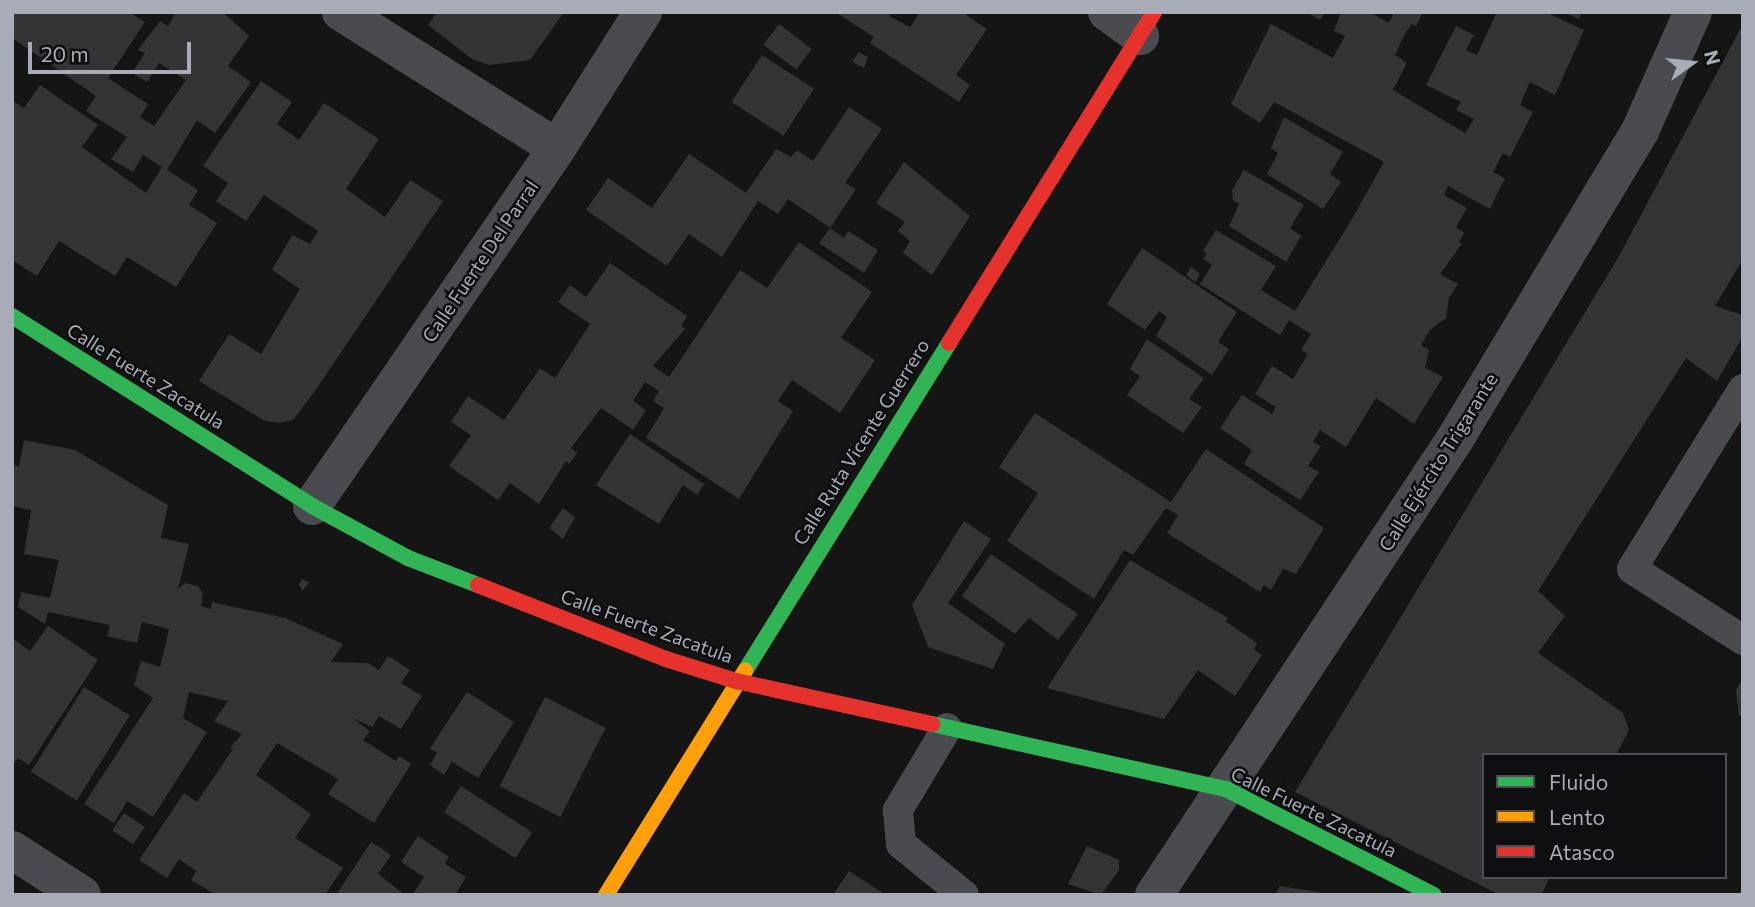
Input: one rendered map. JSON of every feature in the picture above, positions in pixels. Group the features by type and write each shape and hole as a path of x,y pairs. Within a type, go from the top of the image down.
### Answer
{"street":[{"path":"341,12 557,148"},
{"name":"Calle Fuerte Del Parral","path":"312,506 557,148 642,12"},
{"path":"1107,12 1147,24"},
{"name":"Calle Ejército Trigarante","path":"1154,895 1462,427 1640,131 1693,12"},
{"name":"Calle Ruta Vicente Guerrero","path":"606,895 736,681 1147,24"},
{"name":"Calle Fuerte Zacatula","path":"12,316 312,506 408,558 666,659 736,681 1226,789 1434,895"},
{"path":"12,850 82,895"}],"lane":[{"path":"1741,634 1632,569 1743,389"},
{"path":"947,728 898,810 901,844 964,895"}],"building":[{"path":"12,12 129,12 145,22 108,78 148,104 140,117 154,126 186,80 159,63 147,82 132,73 145,53 138,50 160,21 168,26 176,12 223,12 249,36 228,66 251,82 215,133 197,120 167,170 198,190 189,205 217,223 176,287 127,257 115,276 59,241 37,276 12,260 12,100 24,108 40,85 98,125 82,147 146,193 162,167 143,155 133,172 111,159 127,137 86,111 96,96 12,38"},
{"path":"437,12 564,12 530,60 489,65 472,59 428,25"},
{"path":"835,12 892,12 889,16 910,27 920,12 962,12 987,29 956,75 970,85 959,102 870,43 874,37"},
{"path":"1306,12 1325,12 1320,20"},
{"path":"1341,12 1369,12 1389,23 1393,15 1389,12 1423,12 1416,26 1412,24 1406,32 1395,55 1407,63 1393,90 1465,133 1474,119 1456,110 1461,102 1426,85 1456,26 1474,35 1466,50 1477,55 1497,12 1545,12 1584,30 1555,95 1530,82 1520,105 1533,112 1510,157 1503,153 1493,172 1505,178 1490,209 1448,186 1444,195 1467,208 1456,227 1464,233 1459,242 1462,244 1440,274 1458,284 1449,298 1446,318 1430,330 1421,345 1429,350 1425,368 1443,377 1414,424 1376,398 1346,447 1320,430 1313,442 1321,446 1308,466 1319,472 1300,500 1244,464 1252,450 1220,428 1242,395 1272,414 1276,407 1255,394 1272,366 1293,379 1308,354 1301,350 1311,334 1289,320 1280,335 1200,284 1212,265 1203,259 1207,254 1203,251 1216,230 1276,266 1261,290 1295,311 1384,162 1274,102 1260,123 1231,104 1271,24 1333,58 1345,36 1334,31"},
{"path":"1563,12 1582,12 1579,19"},
{"path":"779,24 812,49 796,69 763,45"},
{"path":"1743,24 1743,259 1715,306 1743,315 1743,336 1717,381 1686,358 1538,591 1565,616 1538,653 1623,713 1629,730 1617,753 1482,753 1482,879 1549,879 1541,895 1500,895 1295,792 1619,256"},
{"path":"859,52 868,57 864,68 852,62"},
{"path":"762,55 814,89 783,136 732,102"},
{"path":"261,81 292,102 277,124 299,140 324,103 379,139 346,189 385,217 410,180 443,201 315,391 293,420 278,423 263,420 199,381 229,334 261,354 300,289 272,270 292,235 310,244 318,231 264,195 246,221 216,201 228,183 203,166"},
{"path":"849,107 882,129 845,183 856,189 830,228 788,199 778,214 758,201 722,257 689,234 667,266 586,210 608,178 652,208 689,154 746,193 776,149 791,157 797,150 813,161"},
{"path":"1284,117 1343,152 1330,174 1341,182 1323,209 1267,174 1278,153 1271,148"},
{"path":"904,162 970,216 932,275 903,253 910,241 898,231 905,222 876,203"},
{"path":"1244,170 1304,205 1290,228 1301,236 1286,262 1229,226 1239,204 1233,200 1232,190"},
{"path":"830,228 844,238 848,231 878,250 864,273 819,243"},
{"path":"799,242 872,292 841,338 875,360 840,413 792,380 778,401 793,411 739,499 646,438 664,408 653,401 659,391 645,382 633,401 646,410 633,430 601,408 571,448 577,453 569,464 566,461 539,504 510,483 498,500 449,466 471,435 451,422 468,396 504,420 540,368 555,378 590,324 558,302 570,285 586,297 610,263 687,316 681,326 685,329 653,366 669,377 740,270 767,288"},
{"path":"1142,248 1237,312 1218,342 1229,349 1212,375 1156,336 1167,317 1159,311 1145,330 1107,304"},
{"path":"1191,267 1200,274 1195,282 1186,275"},
{"path":"1147,339 1204,378 1189,399 1202,407 1183,433 1127,395 1140,376 1130,369"},
{"path":"1035,413 1171,502 1206,449 1324,528 1296,574 1283,569 1271,590 1264,585 1260,592 1167,533 1178,515 1166,508 1133,555 1124,550 1094,599 1007,541 1038,493 999,467"},
{"path":"630,434 704,484 697,495 683,485 659,524 596,485"},
{"path":"24,440 75,450 168,505 161,538 189,544 178,589 185,583 198,586 203,593 201,606 211,609 212,602 285,618 343,644 331,662 368,663 379,670 388,656 410,670 401,683 422,696 401,729 379,716 372,727 352,718 370,731 363,740 396,761 399,756 411,764 374,823 328,794 338,779 277,743 256,775 311,814 295,838 343,868 325,895 216,895 191,880 196,871 179,859 167,878 139,860 184,793 197,802 233,749 230,748 242,734 214,721 228,701 189,692 183,718 207,732 153,817 127,801 114,823 84,804 153,698 134,685 141,661 160,667 169,629 142,622 137,643 107,636 110,625 48,612 45,624 18,607 21,592 50,598 59,560 24,554 31,510 12,506 12,465 19,466"},
{"path":"563,508 575,517 563,539 549,528"},
{"path":"964,521 991,539 948,603 1005,644 993,669 928,647 912,605"},
{"path":"991,554 1078,614 1058,640 1029,618 1015,634 962,596"},
{"path":"1130,560 1228,618 1225,621 1257,643 1254,650 1262,655 1235,696 1198,670 1164,719 1047,688"},
{"path":"302,579 309,582 303,591 299,585"},
{"path":"48,626 98,660 29,765 18,758 12,766 12,638 30,651"},
{"path":"1743,677 1743,716 1739,715 1736,690"},
{"path":"84,687 130,716 77,800 31,772"},
{"path":"467,692 514,722 478,778 452,762 444,775 430,765 437,753 430,748"},
{"path":"545,697 606,728 560,817 500,786"},
{"path":"461,786 532,832 515,858 444,812"},
{"path":"124,813 145,827 133,844 112,830"},
{"path":"418,836 449,857 445,864 466,877 455,895 412,895 424,877 401,862"},
{"path":"371,842 391,855 378,874 405,895 336,895"},
{"path":"1087,846 1119,860 1119,870 1101,895 1068,884"},
{"path":"849,871 886,895 833,895"},
{"path":"1280,886 1319,892 1324,895 1275,895"}],"traffic: fast":[{"path":"12,316 312,506 408,558 478,585"},
{"path":"745,671 949,343"},
{"path":"932,724 1226,789 1434,895"}],"traffic: slow":[{"path":"606,895 745,671"}],"traffic: jam":[{"path":"949,343 1154,12"},
{"path":"478,585 666,659 736,681 932,724"}]}
